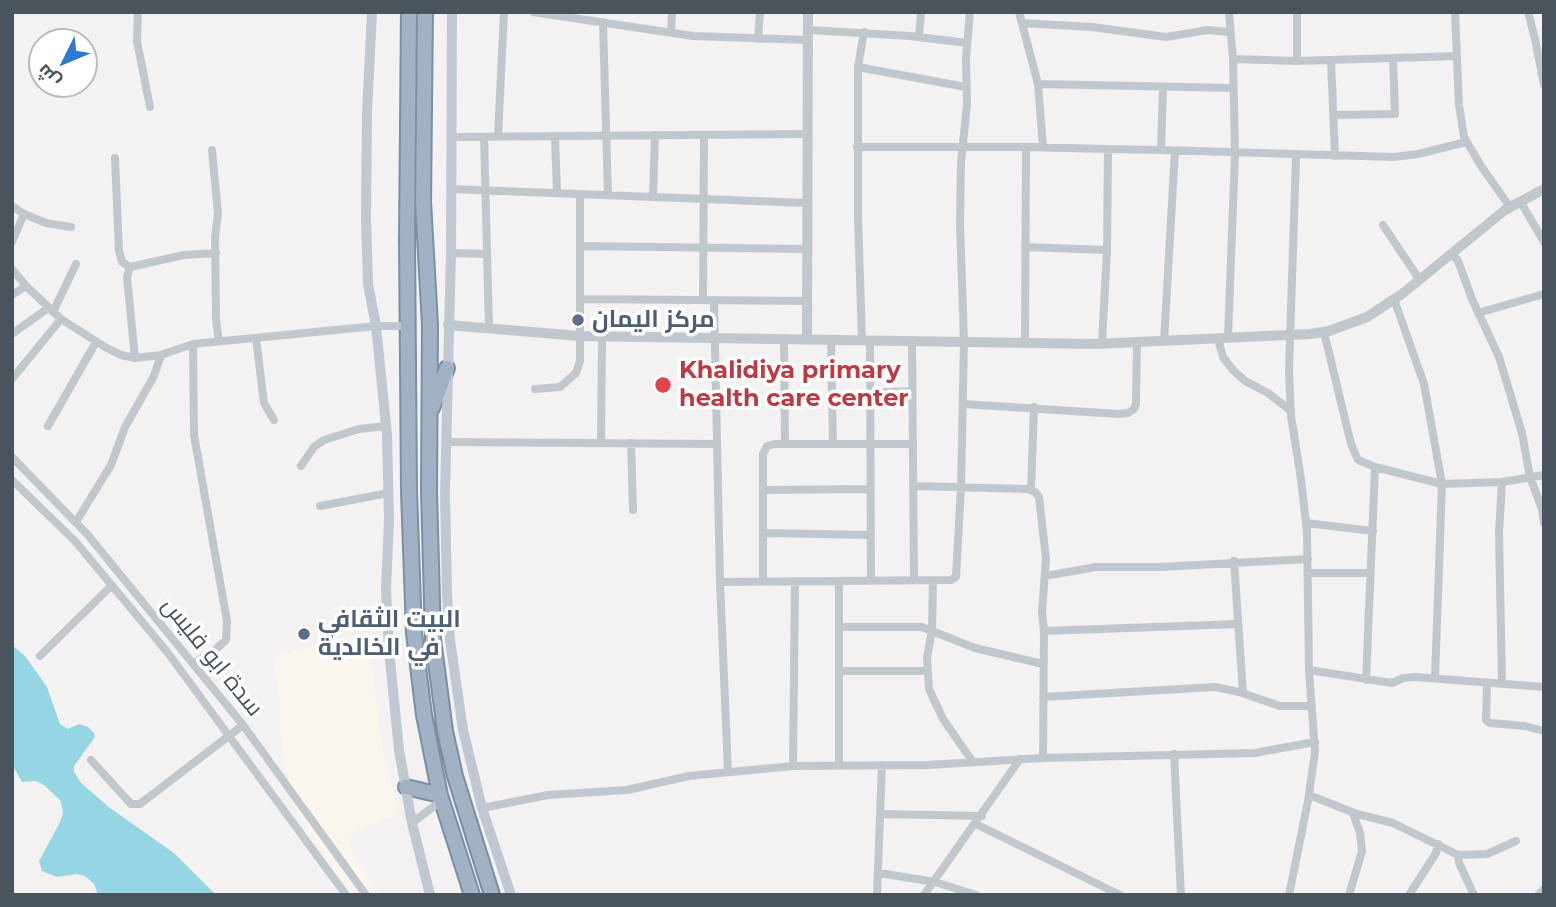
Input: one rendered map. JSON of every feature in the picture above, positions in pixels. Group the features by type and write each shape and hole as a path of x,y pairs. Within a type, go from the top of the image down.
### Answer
{"highway":[{"path":"409,12 407,240 412,592 418,674 441,798 472,895"},
{"path":"425,12 423,201 430,325 430,593 434,650 445,731 465,810 492,895"},
{"path":"428,419 447,368"},
{"path":"412,592 430,593"},
{"path":"406,787 441,798"},
{"path":"482,865 499,862"}],"main road":[{"path":"372,12 366,217 369,284 386,426 386,590 389,650 399,750 412,823 430,895"},
{"path":"452,12 451,253 445,544 450,639 463,730 482,808 511,895"}],"street":[{"path":"138,12 137,41 150,107"},
{"path":"498,136 504,12"},
{"path":"533,12 577,15 603,22 693,36 758,39 864,33 967,43"},
{"path":"671,33 672,12"},
{"path":"758,39 760,12"},
{"path":"807,339 808,12"},
{"path":"919,37 920,12"},
{"path":"720,582 951,580 956,575 964,341 960,223 970,12"},
{"path":"1019,12 1038,84 1043,147"},
{"path":"1230,12 1236,154 1223,357 1245,381 1268,393 1291,411"},
{"path":"1297,12 1297,61"},
{"path":"1455,12 1461,122 1466,142 1544,242"},
{"path":"1528,12 1544,85"},
{"path":"603,22 608,195"},
{"path":"1022,23 1092,27 1166,37 1208,30 1229,32"},
{"path":"1532,27 1544,23"},
{"path":"864,33 858,67 858,147 870,393 871,580"},
{"path":"1233,59 1297,61 1457,56"},
{"path":"1335,115 1395,114 1393,58"},
{"path":"1331,60 1335,156"},
{"path":"858,67 966,87"},
{"path":"1038,84 1232,88"},
{"path":"1161,150 1163,88"},
{"path":"451,137 807,134"},
{"path":"653,197 654,135"},
{"path":"704,135 704,300"},
{"path":"484,136 489,327"},
{"path":"555,136 556,193"},
{"path":"1026,147 1394,157 1418,155 1466,142"},
{"path":"858,147 1108,149"},
{"path":"1025,342 1026,147"},
{"path":"1102,344 1107,250 1108,149"},
{"path":"212,150 218,214 216,320 219,341"},
{"path":"1164,341 1175,151"},
{"path":"1289,895 1309,796 1315,742 1309,670 1306,523 1291,411 1289,336 1296,156"},
{"path":"115,159 119,251 122,262 130,267 184,255 216,253"},
{"path":"451,189 806,203"},
{"path":"448,325 580,336 1102,344 1289,336 1324,332 1367,317 1515,204 1544,189"},
{"path":"535,389 560,387 576,373 580,361 580,194"},
{"path":"12,206 46,223 71,227"},
{"path":"12,242 24,214"},
{"path":"1383,225 1419,279"},
{"path":"580,246 806,249"},
{"path":"1026,247 1107,250"},
{"path":"451,253 487,254"},
{"path":"1452,253 1458,261 1499,357 1522,433 1530,477 1542,509 1544,523"},
{"path":"12,334 51,310 76,264"},
{"path":"130,267 127,277 135,358"},
{"path":"12,269 61,319 96,342 121,355 135,358 161,355 193,344 376,326 409,326"},
{"path":"12,295 26,286"},
{"path":"1478,313 1544,294"},
{"path":"580,299 806,300"},
{"path":"1394,299 1424,384 1442,484 1435,678"},
{"path":"714,300 720,582 728,772"},
{"path":"12,379 61,319"},
{"path":"1324,332 1351,444 1358,460 1442,484 1502,482 1544,475"},
{"path":"601,443 602,336"},
{"path":"256,338 264,403 274,421"},
{"path":"784,338 785,444"},
{"path":"831,339 833,444"},
{"path":"912,340 914,580"},
{"path":"48,426 96,342"},
{"path":"963,404 1119,414 1132,411 1136,404 1137,342"},
{"path":"193,344 194,435 227,621 226,640 193,664"},
{"path":"76,522 111,465 125,427 154,376 161,355"},
{"path":"870,393 912,391"},
{"path":"1034,407 1031,489 1041,500 1046,541 1042,611 1043,758"},
{"path":"301,466 314,447 324,440 359,429 386,426"},
{"path":"446,442 717,444"},
{"path":"631,443 633,510"},
{"path":"762,581 764,449 770,444 913,444"},
{"name":"سدة ابو فليس","path":"12,457 76,522 243,725 366,895"},
{"path":"1366,680 1375,467"},
{"name":"سدة ابو فليس","path":"12,480 75,541 167,653 346,895"},
{"path":"1502,482 1499,533 1502,682"},
{"path":"913,486 1031,489"},
{"path":"763,490 870,489"},
{"path":"320,506 388,493"},
{"path":"1306,523 1373,531"},
{"path":"763,533 871,535"},
{"path":"1045,576 1097,567 1160,567 1308,559"},
{"path":"1234,561 1243,693"},
{"path":"1308,573 1370,573"},
{"path":"933,580 932,630 927,658 929,689 933,701 972,762"},
{"path":"793,766 795,581"},
{"path":"839,581 839,765"},
{"path":"40,656 112,585"},
{"path":"1044,631 1238,624"},
{"path":"839,627 922,627 975,648 1044,664"},
{"path":"839,670 927,670"},
{"path":"1309,670 1392,683 1404,678 1435,678 1544,687"},
{"path":"1487,682 1486,720 1490,723 1525,726 1544,731"},
{"path":"1044,697 1215,687 1280,706 1312,706"},
{"path":"91,760 131,804 140,804 243,725"},
{"path":"482,808 548,795 627,790 689,776 793,766 1254,753 1315,742"},
{"path":"1174,754 1181,895"},
{"path":"924,895 1020,759"},
{"path":"877,895 882,765"},
{"path":"1309,796 1353,813 1394,823 1458,855 1487,854 1516,841"},
{"path":"412,823 441,798"},
{"path":"1349,895 1362,851 1360,833 1353,813"},
{"path":"881,814 982,816"},
{"path":"976,824 1120,895"},
{"path":"1409,895 1436,853 1438,844"},
{"path":"1458,855 1474,895"},
{"path":"879,873 935,882 976,895"},
{"path":"1538,895 1544,889"}],"shaded area":[{"path":"368,632 381,742 398,808 393,817 352,833 349,845 380,895 354,895 307,830 292,800 280,736 280,704 274,662 279,655"}],"water":[{"path":"12,645 25,656 47,687 60,724 68,729 79,724 94,733 95,737 74,766 74,772 81,783 110,808 174,853 216,895 98,895 94,884 85,876 77,874 57,877 42,871 39,861 59,824 63,814 62,806 60,800 44,785 36,781 22,782 12,764"}],"place":[{"name":"مركز اليمان","path":"578,320"},
{"name":"Khalidiya primary health care center","path":"663,385"},
{"name":"البيت الثقافي في الخالدية","path":"304,634"}]}
